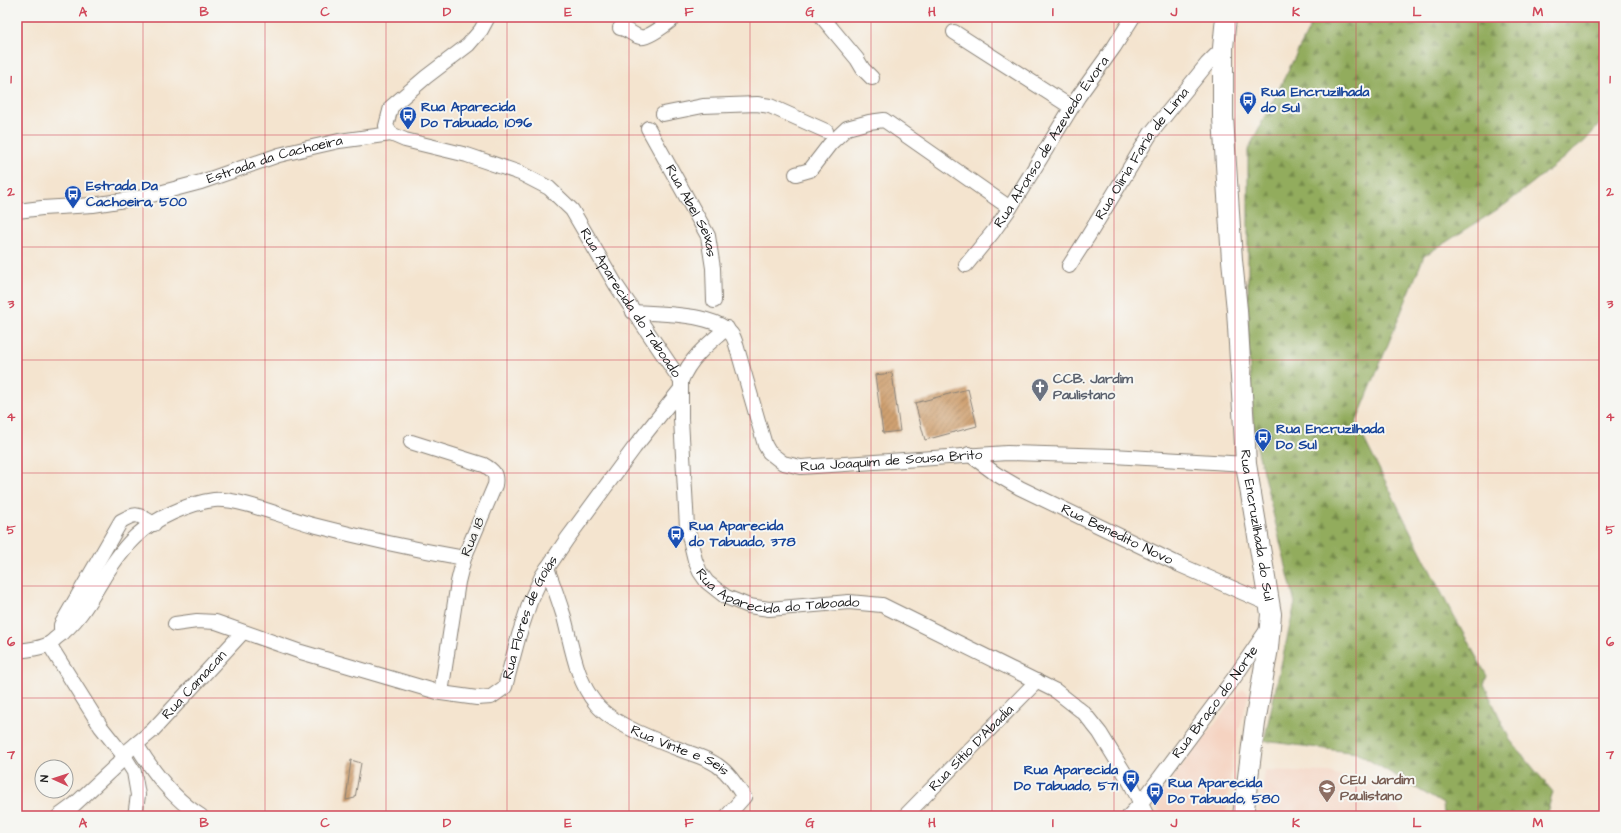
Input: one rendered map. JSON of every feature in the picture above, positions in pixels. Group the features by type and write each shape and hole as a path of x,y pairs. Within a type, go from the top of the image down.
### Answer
{"street":[{"path":"392,134 386,126 391,107 426,77 468,46 481,30 488,17"},
{"path":"620,28 627,30 640,38 647,37 675,17"},
{"path":"822,17 857,59 863,69 872,78"},
{"name":"Rua Afonso de Azevedo Évora","path":"966,265 993,232 1010,208 1071,107 1114,47 1133,17"},
{"name":"Rua Encruzilhada do Sul","path":"1226,17 1223,48 1223,112 1246,464 1271,605 1268,648 1249,762 1243,816"},
{"path":"954,32 1071,107"},
{"name":"Rua Oliria Faria de Lima","path":"1068,266 1087,238 1151,132 1207,64 1223,48"},
{"path":"663,114 703,106 757,104 770,106 826,131"},
{"path":"796,174 810,170 830,144 847,128 869,122 884,120 1010,208"},
{"name":"Rua Abel Seixas","path":"648,128 708,236 713,268 714,301"},
{"name":"Estrada da Cachoeira","path":"17,211 93,205 144,197 201,182 272,158 308,148 339,141 392,134"},
{"name":"Rua Aparecida do Taboado","path":"392,134 405,140 433,146 506,167 536,180 549,188 572,210 633,312 680,386 687,527 695,560 700,572 715,590 739,603 769,609 848,602 882,605 1037,681 1056,691 1084,713 1113,753 1147,816"},
{"path":"633,312 709,320 726,328"},
{"name":"Rua Joaquim de Sousa Brito","path":"726,328 736,341 765,445 769,452 783,463 801,467 969,454 1007,453 1113,456 1246,464"},
{"name":"Rua Flores de Goiás","path":"175,624 197,621 216,622 301,652 441,693 477,698 491,696 505,687 519,635 534,592 547,568 680,386 695,356 726,328"},
{"name":"Rua 18","path":"412,442 484,465 492,469 495,474 495,485 464,558 458,582 441,693"},
{"name":"Rua Benedito Novo","path":"969,454 996,474 1026,492 1166,558 1271,605"},
{"path":"17,651 44,646 63,633 82,614 104,577 136,536 163,517 190,506 214,500 227,500 312,525 383,542 464,558"},
{"path":"63,633 61,625 121,521 137,514 154,524"},
{"name":"Rua Vinte e Seis","path":"547,568 563,616 579,673 590,695 605,714 626,726 684,751 710,760 719,766 730,776 744,797 727,816"},
{"name":"Rua Braço do Norte","path":"1129,816 1141,803 1234,678 1270,625"},
{"name":"Rua Camacan","path":"59,816 74,806 119,763 243,632"},
{"path":"49,644 101,727 124,756 134,772 138,795 135,816"},
{"name":"Rua Sítio D'Abadia","path":"905,816 1037,681"},
{"path":"140,741 152,770 187,807 201,816"}],"shaded area":[{"path":"1242,689 1249,693 1233,752 1226,816 1161,816 1155,801"},
{"name":"CEU Jardim Paulistano","path":"1265,770 1329,772 1384,790 1404,816 1259,816"}],"green space":[{"path":"1315,17 1604,17 1604,119 1585,141 1506,204 1424,256 1356,423 1447,604 1487,676 1484,684 1510,740 1553,792 1546,816 1444,816 1443,804 1357,753 1264,741 1295,603 1254,435 1248,342 1248,150"}],"building":[{"path":"892,373 900,431 883,433 875,375"},
{"path":"968,389 977,426 925,440 915,403"},
{"path":"351,760 361,763 355,798 346,800"}],"place":[{"name":"Rua Encruzilhada do Sul","path":"1248,115"},
{"name":"Rua Aparecida Do Tabuado, 1096","path":"408,130"},
{"name":"Estrada Da Cachoeira, 500","path":"73,209"},
{"name":"CCB. Jardim Paulistano","path":"1040,402"},
{"name":"Rua Encruzilhada Do Sul","path":"1263,452"},
{"name":"Rua Aparecida do Tabuado, 378","path":"676,549"},
{"name":"Rua Aparecida Do Tabuado, 571","path":"1131,793"},
{"name":"CEU Jardim Paulistano","path":"1327,803"},
{"name":"Rua Aparecida Do Tabuado, 580","path":"1155,806"}]}
